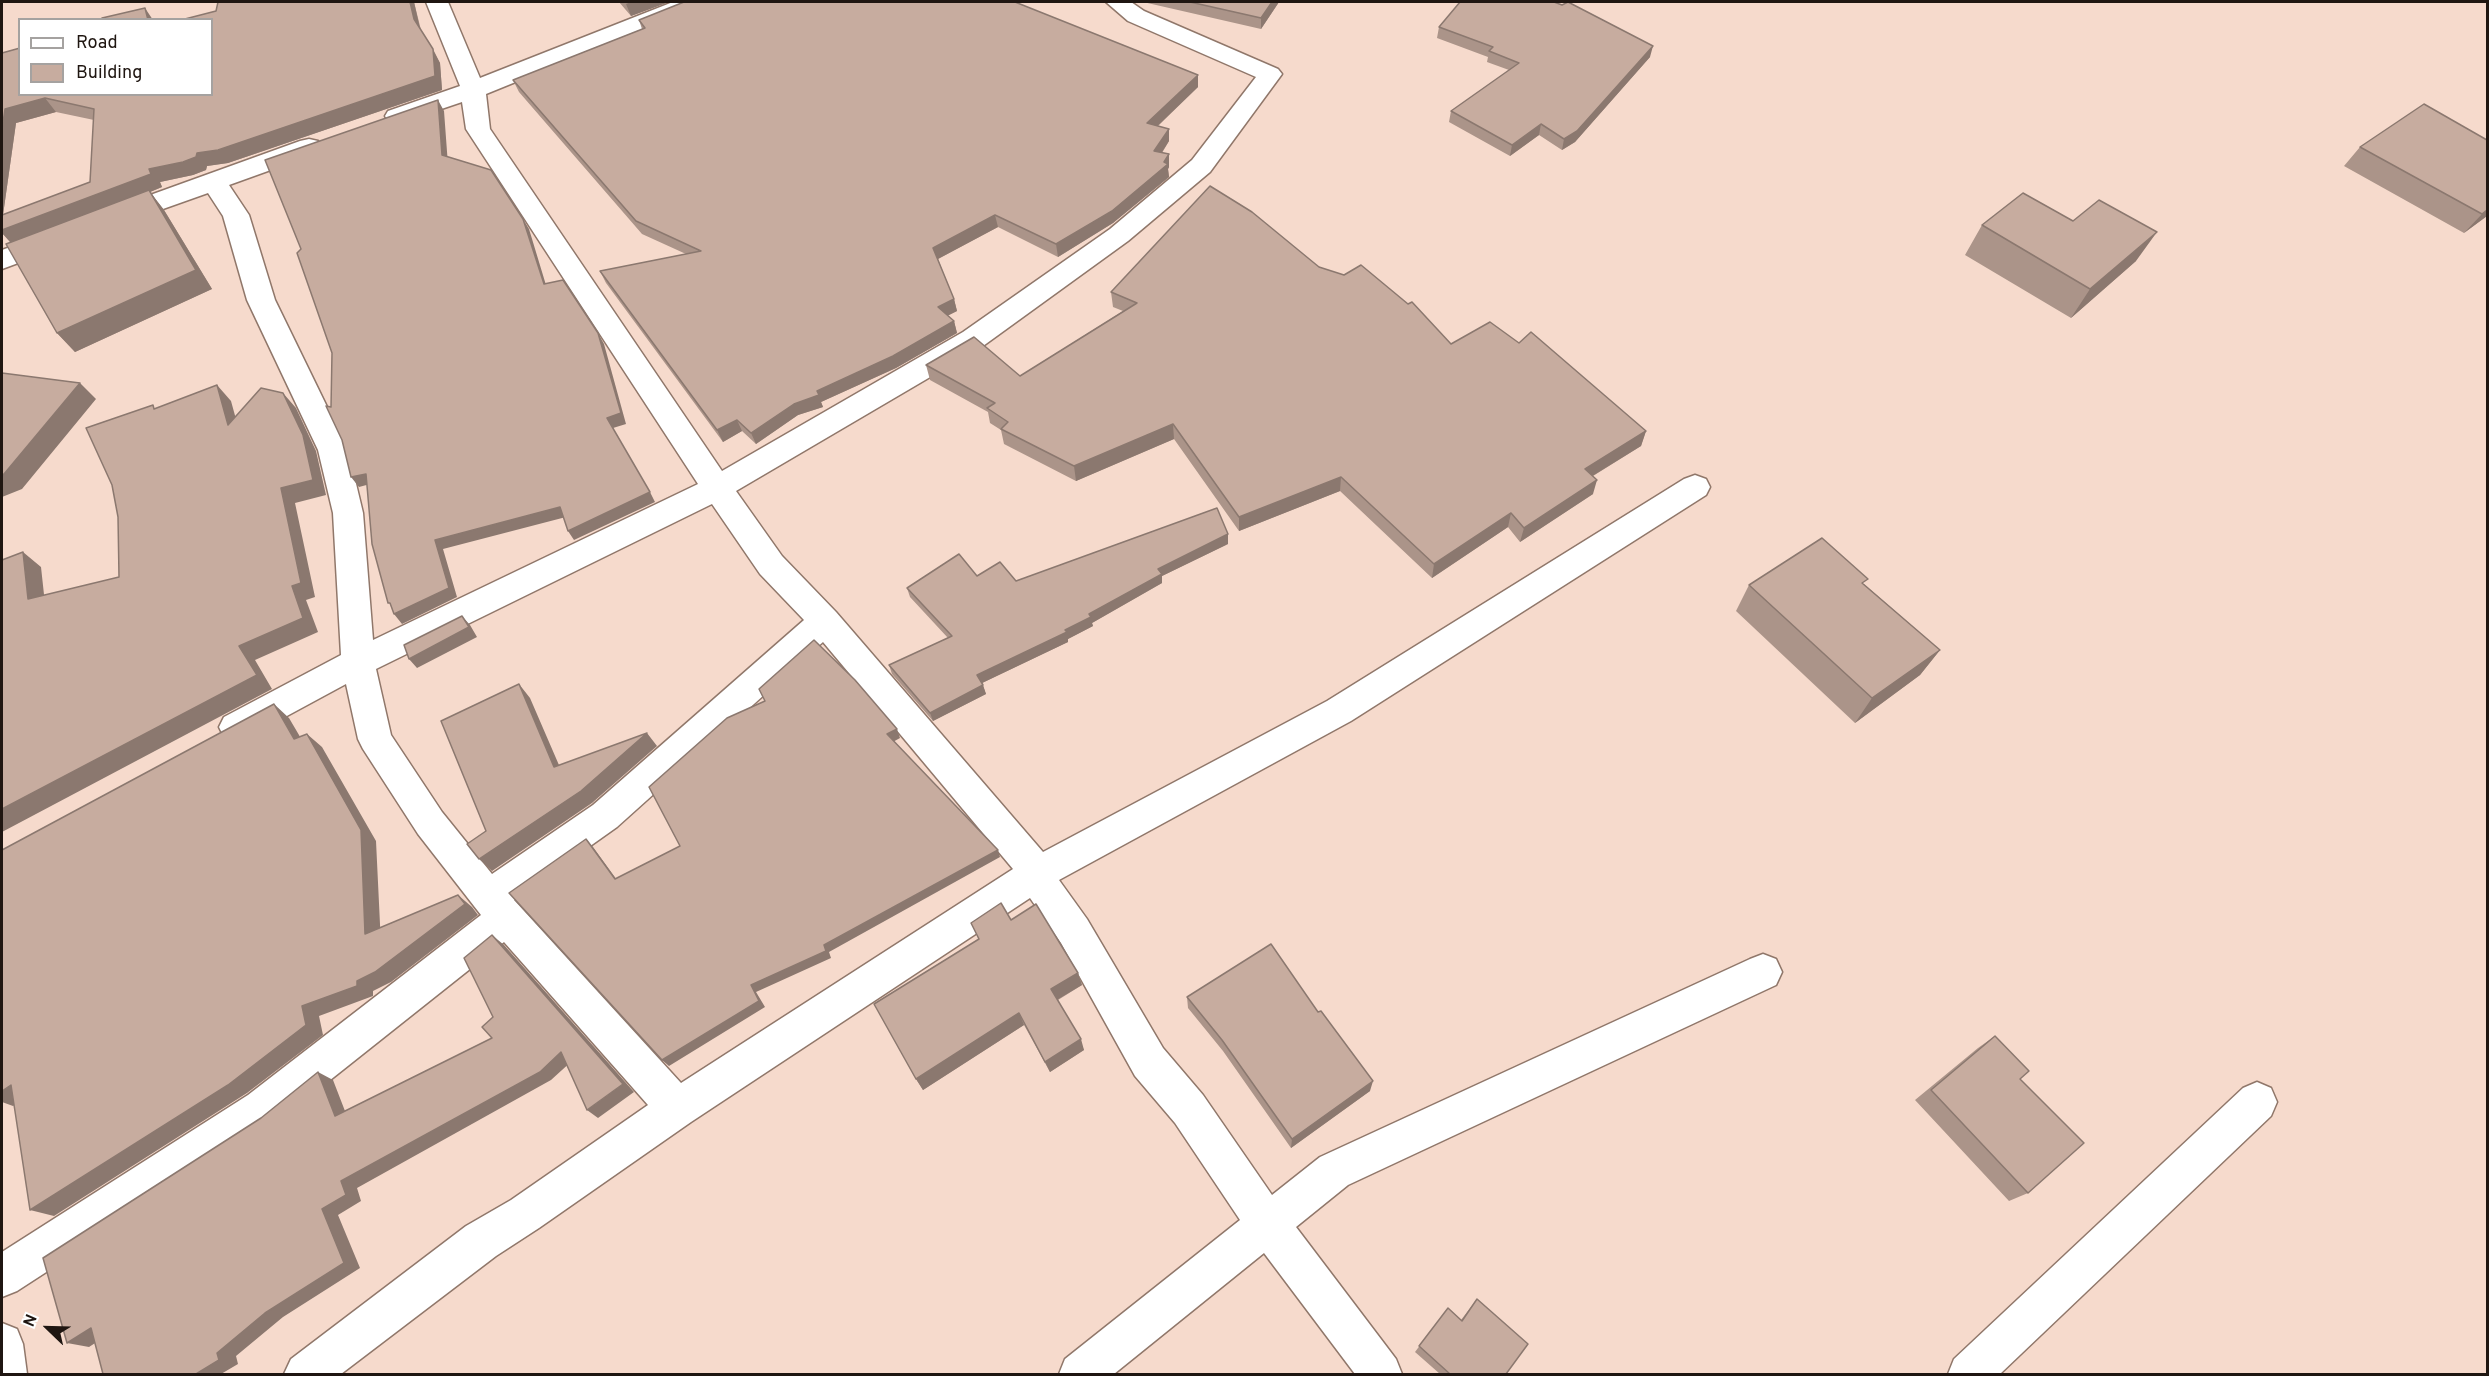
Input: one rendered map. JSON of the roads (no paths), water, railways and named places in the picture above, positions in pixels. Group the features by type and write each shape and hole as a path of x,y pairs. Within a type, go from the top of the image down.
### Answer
{"street":[{"path":"437,2 473,90 478,129 717,488 771,565 825,621 1038,873 1041,884 1074,931 1149,1062 1189,1109 1267,1223 1381,1374"},
{"path":"375,123 473,90 692,2"},
{"path":"211,740 358,662 717,488 973,339 1119,235 1201,166 1270,74 1136,16 1118,2"},
{"path":"2,260 212,180 332,139"},
{"path":"212,180 236,215 261,300 333,450 348,513 358,662 375,739 430,823 498,907 677,1108"},
{"path":"306,1374 481,1241 525,1214 677,1108 1038,873 1339,711 1695,487"},
{"path":"2,1276 262,1109 605,816 825,621"},
{"path":"1080,1374 1334,1170 1763,972"},
{"path":"1970,1374 2257,1102"},
{"path":"2,1344 6,1374"}]}
